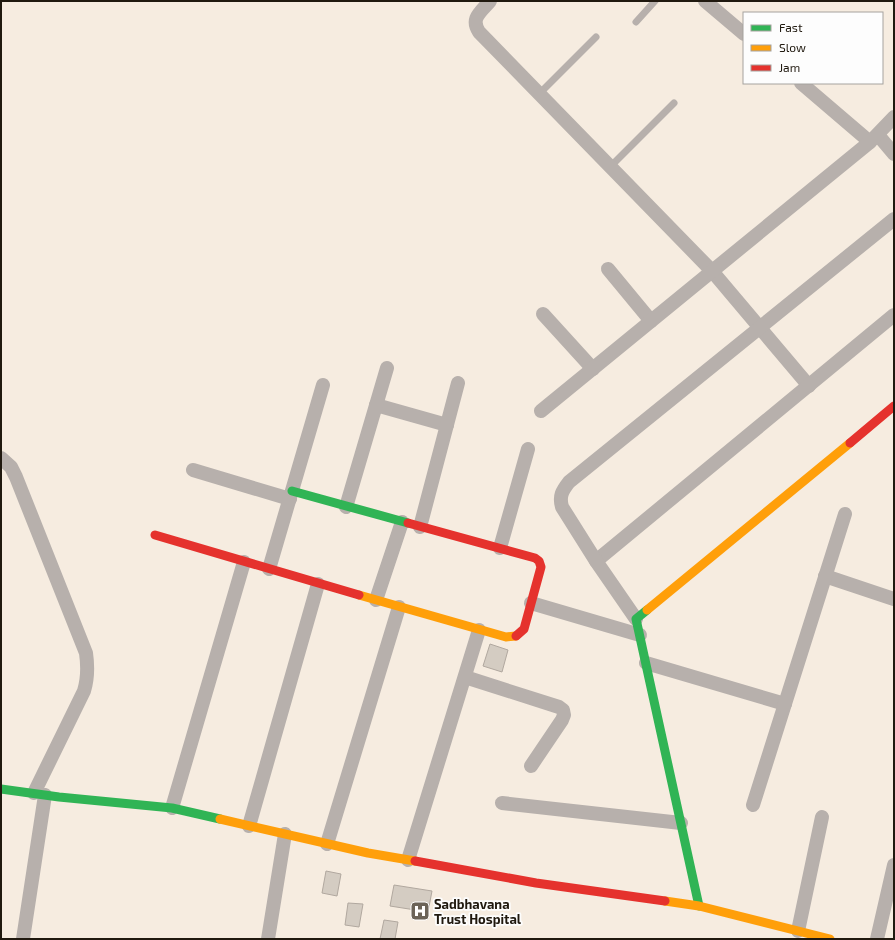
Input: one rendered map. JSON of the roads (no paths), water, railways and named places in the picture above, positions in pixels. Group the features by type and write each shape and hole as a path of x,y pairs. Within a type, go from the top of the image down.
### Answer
{"street":[{"path":"490,1 477,16 475,21 475,26 479,32 712,271 808,386"},
{"path":"705,1 743,33"},
{"path":"802,84 894,154"},
{"path":"541,412 874,138 894,117"},
{"path":"699,906 636,618 596,562 562,507 560,499 562,491 569,482 894,218"},
{"path":"608,269 651,321"},
{"path":"544,314 592,369"},
{"path":"596,562 894,315"},
{"path":"346,507 387,368"},
{"path":"420,527 458,383"},
{"path":"269,570 323,385"},
{"path":"376,405 447,425"},
{"path":"636,618 894,406"},
{"path":"500,548 528,449"},
{"path":"1,458 11,467 16,477 86,653 88,665 88,679 84,691 40,794 23,939"},
{"path":"155,535 269,570 506,637 513,638 519,635 524,629 541,567 535,558 346,507 291,495 193,470"},
{"path":"753,805 845,514"},
{"path":"376,600 402,522"},
{"path":"172,808 244,562"},
{"path":"825,576 894,598"},
{"path":"249,826 318,584"},
{"path":"531,603 640,635"},
{"path":"328,844 399,607"},
{"path":"408,860 479,630"},
{"path":"646,663 785,704"},
{"path":"465,677 559,707 563,710 564,715 562,720 531,766"},
{"path":"1,789 172,808 328,844 408,860 536,883 699,906 798,931 815,937 830,939"},
{"path":"502,803 681,823"},
{"path":"798,931 822,817"},
{"path":"268,939 284,834"},
{"path":"877,939 892,884 894,865"}],"lane":[{"path":"636,22 654,1"},
{"path":"539,94 596,37"},
{"path":"610,167 674,103"}],"place":[{"name":"Sadbhavana Trust Hospital","path":"420,911"}]}
